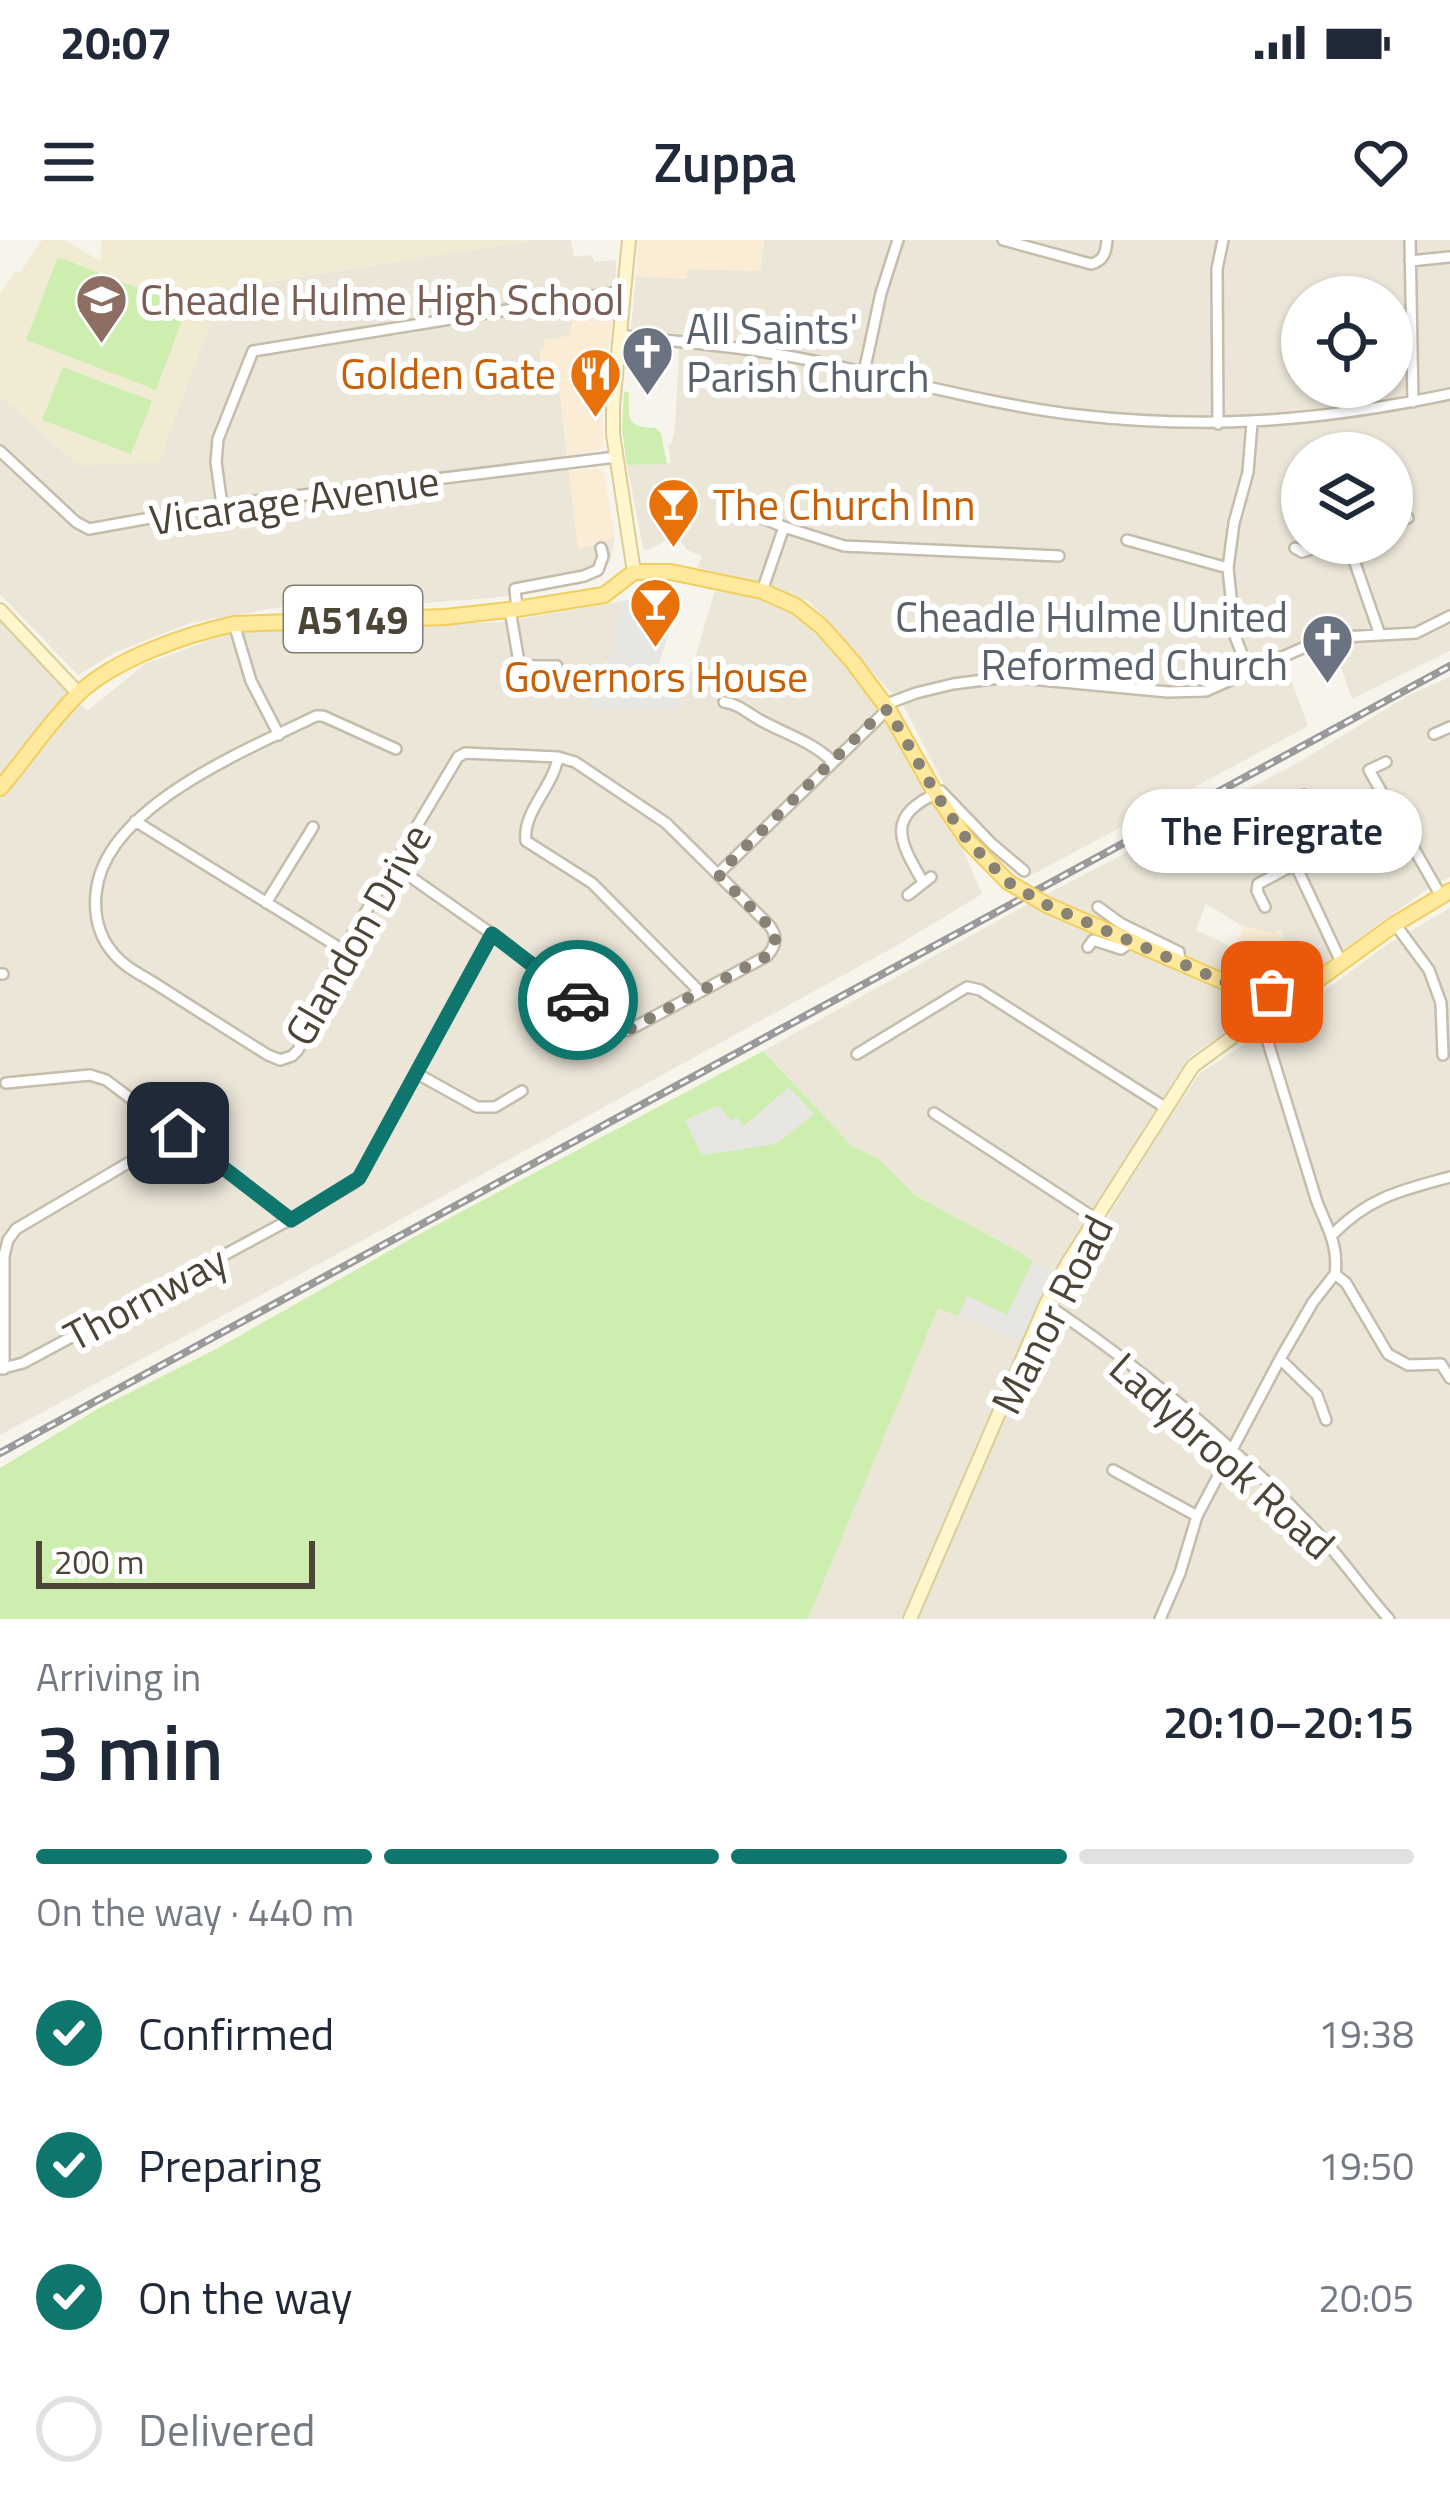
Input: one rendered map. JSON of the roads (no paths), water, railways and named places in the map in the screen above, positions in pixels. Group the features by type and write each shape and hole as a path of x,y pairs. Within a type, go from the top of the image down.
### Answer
{"main road":[{"path":"634,572 671,572 762,591 796,606 853,662 968,841 1008,882 1047,905 1267,1005 1314,985 1395,924 1446,893"},
{"name":"A5149","path":"2,783 93,682 202,631 234,624 514,610 604,595 634,572"}],"street":[{"path":"628,240 613,406 634,572"},
{"path":"863,373 898,240"},
{"path":"1003,240 1091,264 1104,256 1107,240"},
{"path":"1218,424 1217,268 1222,240"},
{"path":"1409,240 1414,402"},
{"path":"1410,261 1449,257"},
{"path":"222,505 218,440 253,351 623,291"},
{"path":"619,335 742,349 1081,416 1252,423 1450,394"},
{"path":"1249,672 1235,636 1228,568 1248,472 1252,423"},
{"name":"Vicarage Avenue","path":"0,452 89,529 222,505 616,457"},
{"path":"725,503 844,546 1059,556"},
{"path":"762,591 784,527"},
{"path":"1126,540 1228,568"},
{"path":"557,667 519,662 514,586 598,570 601,548"},
{"path":"1355,564 1380,635"},
{"path":"0,610 79,694"},
{"path":"718,874 886,707 916,693 1008,677 1206,691 1325,638 1416,633 1450,616"},
{"path":"234,624 250,681 279,735"},
{"path":"724,702 741,702 768,724 800,738 832,761"},
{"name":"Glandon Drive","path":"396,749 316,716 182,784 135,821 100,874 97,922 114,956 268,1055 280,1060 292,1056 343,950 458,757 474,753 558,758 575,762 666,823 775,932 767,956 700,992"},
{"path":"1434,734 1450,727"},
{"path":"395,866 618,1032 700,992 592,883 526,841 525,826 558,758"},
{"path":"1386,762 1369,770 1446,893"},
{"path":"908,896 927,880 901,844 900,834 912,808 941,791 1024,872"},
{"path":"1182,850 1188,860 1304,794"},
{"path":"1272,815 1342,964"},
{"path":"135,821 343,950"},
{"path":"266,903 313,827"},
{"path":"1264,907 1258,884 1295,864"},
{"path":"1098,908 1179,952 1179,964"},
{"path":"1395,924 1429,970 1442,1003 1443,1054"},
{"name":"Thornway","path":"2,1369 22,1363 291,1220 359,1178 492,934"},
{"path":"1088,947 1093,940 1120,950 1131,942"},
{"path":"857,1054 967,987 980,990 1166,1108"},
{"path":"1267,1005 1318,1202 1333,1234"},
{"name":"Manor Road","path":"910,1619 1067,1264 1193,1066 1267,1005"},
{"path":"416,1073 478,1107 495,1108 522,1091"},
{"path":"6,1083 98,1076 291,1220"},
{"path":"934,1113 1096,1219"},
{"path":"2,1369 2,1256 16,1229 178,1133"},
{"path":"1160,1619 1197,1516 1280,1359 1335,1274 1333,1234 1370,1202 1450,1177"},
{"path":"1335,1274 1346,1282 1388,1354 1408,1366 1446,1360 1450,1378"},
{"name":"Ladybrook Road","path":"1046,1304 1154,1385 1232,1452 1313,1528 1388,1619"},
{"path":"1280,1359 1317,1395 1326,1420"},
{"path":"1113,1470 1197,1516"}],"railway":[{"path":"0,1453 1450,666"}],"place":[{"name":"Cheadle Hulme High School","path":"101,345"},
{"name":"All Saints' Parish Church","path":"647,398"},
{"name":"Golden Gate","path":"595,419"},
{"name":"The Church Inn","path":"674,550"},
{"name":"Governors House","path":"656,650"},
{"name":"Cheadle Hulme United Reformed Church","path":"1327,686"},
{"name":"The Firegrate","path":"1272,992"}]}
